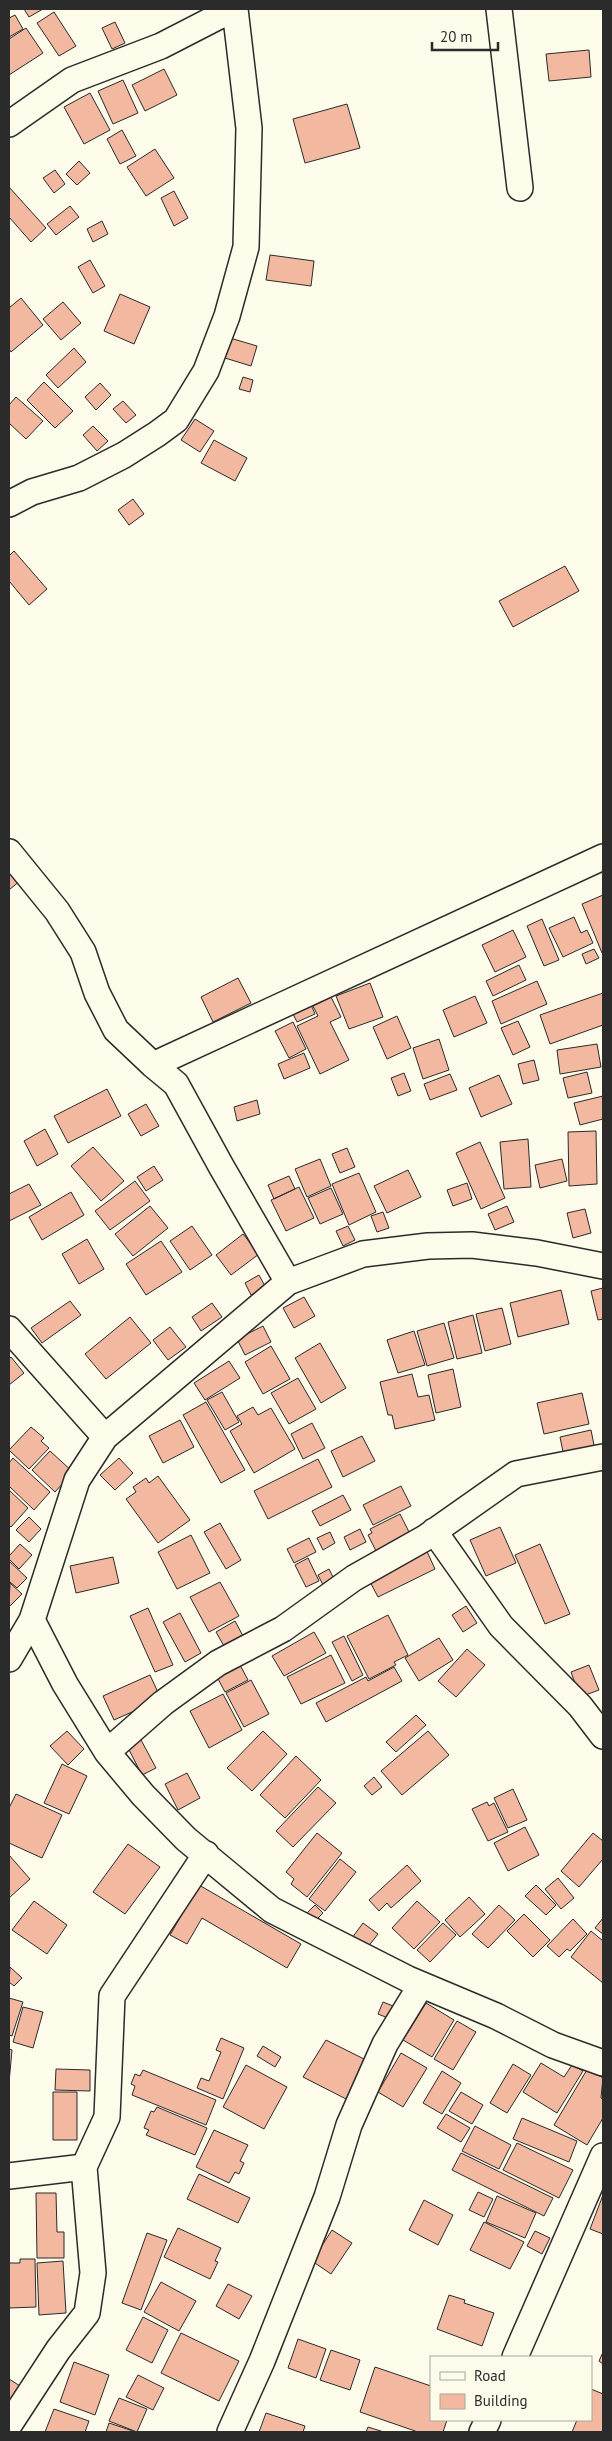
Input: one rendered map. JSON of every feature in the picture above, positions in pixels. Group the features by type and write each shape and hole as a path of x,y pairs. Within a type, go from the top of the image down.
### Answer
{"street":[{"path":"9,124 72,80 162,46 234,9 249,128 246,248 227,316 206,371 176,420 157,434 124,455 79,478 32,492 9,504"},
{"path":"499,9 520,188"},
{"path":"9,852 57,911 83,952 97,993 116,1030 176,1084 288,1282"},
{"path":"153,1065 603,857"},
{"path":"9,1659 32,1620 77,1480 105,1437 288,1282 363,1254 428,1246 472,1245 537,1253 603,1266"},
{"path":"9,1329 105,1437"},
{"path":"107,1752 163,1703 218,1663 283,1629 354,1578 434,1532 516,1474 603,1456"},
{"path":"434,1532 501,1626 580,1706 603,1736"},
{"path":"32,1620 65,1684 107,1752 143,1795 186,1839 272,1910 421,1985 496,2016 553,2045 603,2063"},
{"path":"9,2425 58,2350 87,2313 93,2273 84,2167 107,2117 112,1996 206,1854"},
{"path":"230,2432 266,2352 317,2224 349,2125 385,2044 421,1985"},
{"path":"515,2356 603,2156"},
{"path":"9,2176 84,2167"}],"building":[{"path":"24,9 43,9 29,17"},
{"path":"54,12 76,46 59,56 37,23"},
{"path":"15,15 23,29 9,37 9,18"},
{"path":"115,22 125,43 112,49 102,28"},
{"path":"26,28 43,53 9,75 9,39"},
{"path":"589,50 591,77 549,81 546,54"},
{"path":"164,69 177,95 145,111 132,85"},
{"path":"123,80 138,113 113,124 98,91"},
{"path":"90,93 110,130 84,144 64,107"},
{"path":"347,104 360,148 305,163 293,119"},
{"path":"122,130 136,156 120,164 107,139"},
{"path":"155,149 174,178 146,196 127,167"},
{"path":"79,161 90,173 77,185 66,174"},
{"path":"55,170 65,184 54,193 43,178"},
{"path":"9,187 46,228 31,242 9,217"},
{"path":"174,191 188,218 174,226 161,198"},
{"path":"70,206 79,217 56,235 47,224"},
{"path":"102,221 108,234 93,242 87,229"},
{"path":"270,255 314,261 311,286 266,280"},
{"path":"90,260 105,286 93,293 78,267"},
{"path":"120,294 150,307 134,344 104,331"},
{"path":"21,298 43,325 11,352 9,349 9,308"},
{"path":"63,302 81,323 61,340 43,319"},
{"path":"230,338 257,346 251,366 225,358"},
{"path":"74,348 86,362 58,388 46,375"},
{"path":"243,377 253,380 250,392 239,389"},
{"path":"44,382 73,411 55,428 27,400"},
{"path":"100,383 111,395 96,410 85,397"},
{"path":"16,397 43,421 26,439 9,423 9,405"},
{"path":"123,401 136,415 126,423 113,409"},
{"path":"195,419 214,431 200,452 181,440"},
{"path":"93,426 108,441 97,451 83,435"},
{"path":"214,440 247,458 235,481 201,463"},
{"path":"133,499 144,514 129,525 118,510"},
{"path":"14,551 47,589 29,605 9,581 9,556"},
{"path":"565,566 579,591 513,627 499,601"},
{"path":"9,865 21,880 9,890"},
{"path":"603,895 603,952 602,953 582,904"},
{"path":"574,917 581,933 587,930 593,943 563,957 549,928"},
{"path":"542,919 559,960 544,966 527,926"},
{"path":"513,930 526,957 495,972 482,945"},
{"path":"594,949 599,958 586,964 582,954"},
{"path":"519,965 526,980 493,996 486,981"},
{"path":"238,978 251,1003 213,1022 201,997"},
{"path":"537,981 547,1004 501,1024 492,1001"},
{"path":"370,983 383,1017 349,1029 336,996"},
{"path":"603,993 603,1025 550,1044 540,1015"},
{"path":"475,996 487,1023 454,1037 443,1010"},
{"path":"331,997 341,1017 330,1022 349,1060 320,1074 297,1026 318,1016 313,1006"},
{"path":"309,1000 315,1014 297,1022 290,1008"},
{"path":"397,1016 411,1048 387,1059 373,1027"},
{"path":"518,1021 530,1047 513,1055 501,1028"},
{"path":"293,1022 306,1049 289,1058 275,1031"},
{"path":"439,1039 449,1070 423,1079 413,1048"},
{"path":"597,1044 601,1067 560,1074 557,1050"},
{"path":"304,1053 310,1068 284,1079 278,1064"},
{"path":"534,1060 539,1080 523,1084 518,1064"},
{"path":"587,1072 592,1093 568,1098 563,1078"},
{"path":"404,1073 411,1091 398,1096 391,1078"},
{"path":"450,1074 457,1090 430,1100 424,1084"},
{"path":"499,1075 512,1104 481,1117 469,1088"},
{"path":"107,1089 121,1116 68,1143 54,1116"},
{"path":"603,1096 603,1119 580,1125 574,1103"},
{"path":"257,1100 260,1114 237,1121 234,1107"},
{"path":"146,1104 159,1126 141,1136 128,1114"},
{"path":"45,1129 58,1154 37,1166 24,1141"},
{"path":"596,1131 597,1184 569,1186 568,1132"},
{"path":"528,1139 531,1187 504,1189 500,1142"},
{"path":"480,1142 505,1198 481,1209 456,1153"},
{"path":"93,1147 124,1181 101,1201 71,1166"},
{"path":"347,1148 355,1167 340,1173 332,1154"},
{"path":"320,1159 331,1186 307,1197 295,1169"},
{"path":"562,1159 567,1181 540,1188 535,1165"},
{"path":"154,1166 163,1180 146,1191 137,1177"},
{"path":"408,1170 421,1197 387,1213 374,1186"},
{"path":"359,1173 376,1212 349,1225 332,1184"},
{"path":"289,1176 295,1189 274,1199 268,1185"},
{"path":"135,1181 150,1201 110,1230 95,1211"},
{"path":"467,1183 472,1199 453,1206 447,1190"},
{"path":"29,1184 41,1205 9,1221 9,1194"},
{"path":"299,1187 314,1218 286,1231 271,1200"},
{"path":"331,1188 343,1214 320,1224 308,1198"},
{"path":"71,1192 84,1215 42,1240 29,1217"},
{"path":"150,1206 168,1228 133,1256 115,1234"},
{"path":"507,1206 514,1222 495,1230 488,1214"},
{"path":"585,1209 591,1233 573,1238 567,1213"},
{"path":"383,1212 389,1228 377,1232 371,1216"},
{"path":"192,1226 212,1255 190,1270 170,1241"},
{"path":"348,1226 355,1240 343,1246 336,1231"},
{"path":"243,1234 259,1254 231,1275 216,1255"},
{"path":"87,1239 104,1269 79,1284 62,1254"},
{"path":"161,1241 182,1272 146,1295 126,1264"},
{"path":"259,1275 266,1288 251,1295 245,1283"},
{"path":"603,1288 603,1319 598,1320 591,1291"},
{"path":"561,1290 569,1324 518,1337 510,1303"},
{"path":"304,1297 315,1316 294,1328 283,1308"},
{"path":"70,1301 81,1315 42,1343 31,1328"},
{"path":"212,1303 222,1317 201,1331 192,1317"},
{"path":"502,1308 511,1344 485,1351 476,1314"},
{"path":"473,1315 482,1353 457,1359 448,1322"},
{"path":"130,1317 151,1343 106,1379 85,1354"},
{"path":"444,1323 454,1358 427,1366 417,1331"},
{"path":"263,1326 271,1342 245,1355 237,1339"},
{"path":"170,1327 186,1347 168,1360 153,1340"},
{"path":"414,1331 425,1365 398,1373 387,1340"},
{"path":"320,1343 346,1388 321,1403 295,1358"},
{"path":"271,1346 290,1379 263,1394 245,1362"},
{"path":"11,1357 24,1373 9,1385 9,1359"},
{"path":"229,1361 240,1378 205,1400 194,1383"},
{"path":"453,1369 461,1407 436,1413 428,1375"},
{"path":"412,1374 418,1397 429,1395 435,1420 395,1429 392,1415 388,1415 380,1382"},
{"path":"298,1378 316,1409 289,1424 271,1393"},
{"path":"222,1392 239,1422 225,1430 207,1400"},
{"path":"582,1393 589,1424 544,1434 537,1403"},
{"path":"206,1402 245,1470 221,1483 183,1415"},
{"path":"253,1407 258,1415 271,1408 295,1449 254,1473 230,1431 242,1424 237,1416"},
{"path":"180,1420 194,1447 163,1463 149,1436"},
{"path":"312,1423 325,1448 303,1459 291,1434"},
{"path":"31,1427 44,1438 41,1441 49,1448 29,1469 9,1450"},
{"path":"591,1430 595,1450 564,1457 560,1437"},
{"path":"362,1436 375,1461 343,1477 331,1451"},
{"path":"50,1451 73,1472 55,1492 32,1470"},
{"path":"13,1458 50,1492 34,1510 9,1486 9,1463"},
{"path":"119,1458 133,1473 115,1490 100,1475"},
{"path":"318,1459 332,1487 268,1519 254,1491"},
{"path":"158,1476 190,1520 158,1543 126,1499 136,1492 133,1487 146,1478 149,1483"},
{"path":"401,1486 411,1506 373,1525 363,1505"},
{"path":"9,1490 28,1508 11,1527 9,1525"},
{"path":"343,1495 351,1510 320,1526 312,1511"},
{"path":"400,1514 414,1542 380,1559 368,1535 372,1533 370,1529"},
{"path":"29,1517 41,1529 29,1542 16,1530"},
{"path":"220,1523 241,1560 226,1569 204,1532"},
{"path":"500,1527 516,1563 486,1576 470,1540"},
{"path":"360,1529 366,1542 350,1550 344,1537"},
{"path":"330,1532 335,1543 323,1550 317,1538"},
{"path":"191,1535 210,1573 177,1589 158,1552"},
{"path":"309,1538 316,1552 294,1563 287,1549"},
{"path":"20,1544 32,1555 19,1569 9,1559 9,1556"},
{"path":"540,1544 570,1614 545,1624 515,1555"},
{"path":"424,1545 435,1569 378,1597 366,1574"},
{"path":"113,1557 119,1583 76,1593 70,1566"},
{"path":"308,1558 319,1581 306,1587 295,1565"},
{"path":"9,1561 27,1578 17,1588 9,1583"},
{"path":"329,1569 336,1583 325,1589 318,1575"},
{"path":"220,1582 239,1616 209,1632 190,1597"},
{"path":"10,1583 22,1594 10,1606 9,1605"},
{"path":"466,1606 477,1623 463,1632 452,1615"},
{"path":"148,1608 173,1665 155,1672 130,1616"},
{"path":"180,1613 201,1653 185,1662 163,1622"},
{"path":"388,1615 408,1655 394,1662 396,1665 369,1679 347,1636"},
{"path":"235,1621 243,1636 224,1646 216,1632"},
{"path":"314,1632 326,1653 284,1676 272,1656"},
{"path":"344,1636 363,1675 352,1681 332,1642"},
{"path":"439,1638 453,1660 419,1681 405,1658"},
{"path":"467,1649 485,1665 456,1697 438,1681"},
{"path":"331,1655 345,1683 301,1704 287,1677"},
{"path":"240,1665 248,1680 225,1692 217,1677"},
{"path":"589,1665 599,1690 580,1697 571,1672"},
{"path":"394,1667 402,1681 326,1722 316,1703 366,1677 368,1681"},
{"path":"150,1675 161,1699 114,1720 103,1696"},
{"path":"251,1680 269,1714 244,1727 226,1693"},
{"path":"223,1694 242,1730 209,1748 190,1711"},
{"path":"416,1715 426,1725 396,1752 386,1742"},
{"path":"67,1731 84,1749 68,1765 50,1746"},
{"path":"263,1731 287,1754 252,1791 227,1768"},
{"path":"428,1731 449,1755 402,1795 381,1771"},
{"path":"140,1738 156,1768 142,1775 127,1746"},
{"path":"296,1756 321,1780 285,1818 260,1795"},
{"path":"62,1764 87,1776 69,1814 44,1803"},
{"path":"187,1773 200,1798 178,1810 165,1784"},
{"path":"374,1777 382,1787 372,1795 364,1786"},
{"path":"318,1787 336,1803 293,1847 276,1831"},
{"path":"513,1789 527,1820 508,1828 494,1798"},
{"path":"16,1794 62,1815 42,1858 9,1843 9,1808"},
{"path":"487,1802 489,1806 494,1803 508,1832 488,1841 472,1809"},
{"path":"525,1827 539,1855 508,1871 494,1843"},
{"path":"317,1833 342,1853 307,1897 291,1884 294,1879 286,1872"},
{"path":"593,1833 603,1841 603,1859 579,1887 561,1871"},
{"path":"128,1844 160,1867 125,1914 93,1892"},
{"path":"9,1855 30,1879 9,1898"},
{"path":"340,1859 356,1872 325,1911 309,1899"},
{"path":"407,1865 421,1881 391,1908 387,1903 379,1911 369,1900"},
{"path":"558,1878 574,1898 561,1909 545,1889"},
{"path":"199,1885 301,1944 287,1968 202,1918 187,1944 170,1935"},
{"path":"536,1885 556,1905 546,1915 525,1896"},
{"path":"469,1897 485,1914 460,1937 445,1920"},
{"path":"34,1901 67,1925 47,1954 12,1930"},
{"path":"417,1901 440,1922 414,1949 392,1928"},
{"path":"315,1905 323,1913 311,1925 304,1916"},
{"path":"499,1905 515,1920 488,1948 472,1934"},
{"path":"524,1914 550,1940 533,1957 507,1931"},
{"path":"603,1918 603,1934 595,1928"},
{"path":"573,1919 587,1934 570,1951 567,1949 559,1957 547,1946"},
{"path":"363,1923 378,1934 364,1952 349,1942"},
{"path":"443,1923 456,1935 430,1962 417,1950"},
{"path":"591,1931 603,1941 603,1983 571,1957"},
{"path":"10,1967 22,1978 14,1986 9,1982"},
{"path":"9,1998 23,2002 12,2036 9,2035"},
{"path":"383,2002 393,2006 388,2018 378,2014"},
{"path":"426,2003 454,2020 432,2057 403,2040"},
{"path":"23,2007 43,2012 33,2048 13,2042"},
{"path":"457,2021 476,2032 453,2070 434,2059"},
{"path":"221,2038 244,2048 223,2099 197,2088 201,2078 209,2081 221,2052 216,2050"},
{"path":"326,2040 366,2060 346,2099 303,2077"},
{"path":"263,2046 281,2057 275,2067 257,2056"},
{"path":"9,2049 12,2050 9,2083"},
{"path":"401,2053 427,2068 403,2107 378,2092"},
{"path":"541,2063 564,2077 572,2065 583,2071 557,2113 523,2092"},
{"path":"513,2064 531,2075 507,2113 490,2103"},
{"path":"246,2065 287,2087 264,2129 223,2107"},
{"path":"588,2068 603,2078 601,2098 603,2099 603,2118 587,2145 554,2125"},
{"path":"56,2069 90,2070 90,2091 55,2090"},
{"path":"143,2070 216,2100 206,2125 132,2095 135,2086 131,2084 135,2074 140,2076"},
{"path":"442,2071 461,2083 442,2114 423,2103"},
{"path":"53,2092 77,2092 77,2140 53,2140"},
{"path":"461,2092 483,2105 472,2124 449,2111"},
{"path":"157,2107 207,2128 195,2155 146,2135 149,2130 144,2128 151,2111 154,2112"},
{"path":"446,2114 470,2128 461,2142 437,2128"},
{"path":"522,2118 577,2141 569,2162 513,2139"},
{"path":"475,2126 511,2145 499,2169 462,2151"},
{"path":"214,2130 248,2145 240,2161 244,2163 239,2174 235,2172 229,2183 196,2167"},
{"path":"517,2143 573,2170 559,2198 503,2170"},
{"path":"461,2153 553,2198 544,2216 452,2170"},
{"path":"199,2174 250,2198 238,2223 187,2199"},
{"path":"478,2192 493,2199 484,2217 469,2210"},
{"path":"36,2193 56,2193 57,2232 64,2232 64,2258 37,2258"},
{"path":"603,2195 603,2234 590,2229"},
{"path":"497,2196 536,2213 525,2238 486,2222"},
{"path":"424,2200 453,2215 438,2245 409,2230"},
{"path":"484,2222 524,2242 510,2269 470,2250"},
{"path":"178,2228 221,2248 215,2261 218,2262 210,2279 164,2257"},
{"path":"332,2230 352,2243 331,2274 312,2261"},
{"path":"535,2231 550,2238 542,2254 527,2246"},
{"path":"147,2233 167,2240 141,2310 122,2303"},
{"path":"20,2259 35,2259 36,2307 9,2308 9,2263 20,2263"},
{"path":"63,2261 66,2313 39,2315 37,2263"},
{"path":"161,2282 196,2301 179,2331 144,2312"},
{"path":"228,2284 252,2296 239,2319 216,2306"},
{"path":"449,2295 465,2300 464,2303 494,2313 482,2346 437,2329"},
{"path":"143,2317 168,2330 152,2363 126,2350"},
{"path":"181,2333 239,2361 219,2401 161,2373"},
{"path":"298,2339 326,2349 316,2378 288,2368"},
{"path":"331,2350 360,2360 350,2390 320,2380"},
{"path":"603,2352 603,2364 599,2361"},
{"path":"74,2362 109,2375 95,2415 60,2402"},
{"path":"375,2367 430,2386 430,2421 447,2421 443,2432 418,2432 360,2412"},
{"path":"138,2375 164,2388 153,2410 126,2397"},
{"path":"9,2379 28,2391 9,2420"},
{"path":"592,2389 603,2394 603,2432 572,2432 577,2421 592,2421"},
{"path":"119,2398 147,2409 137,2432 109,2421"},
{"path":"54,2409 89,2421 85,2432 45,2432"},
{"path":"266,2413 305,2426 303,2432 259,2432"},
{"path":"109,2423 136,2432 106,2432"},
{"path":"368,2427 384,2432 366,2432"}]}
